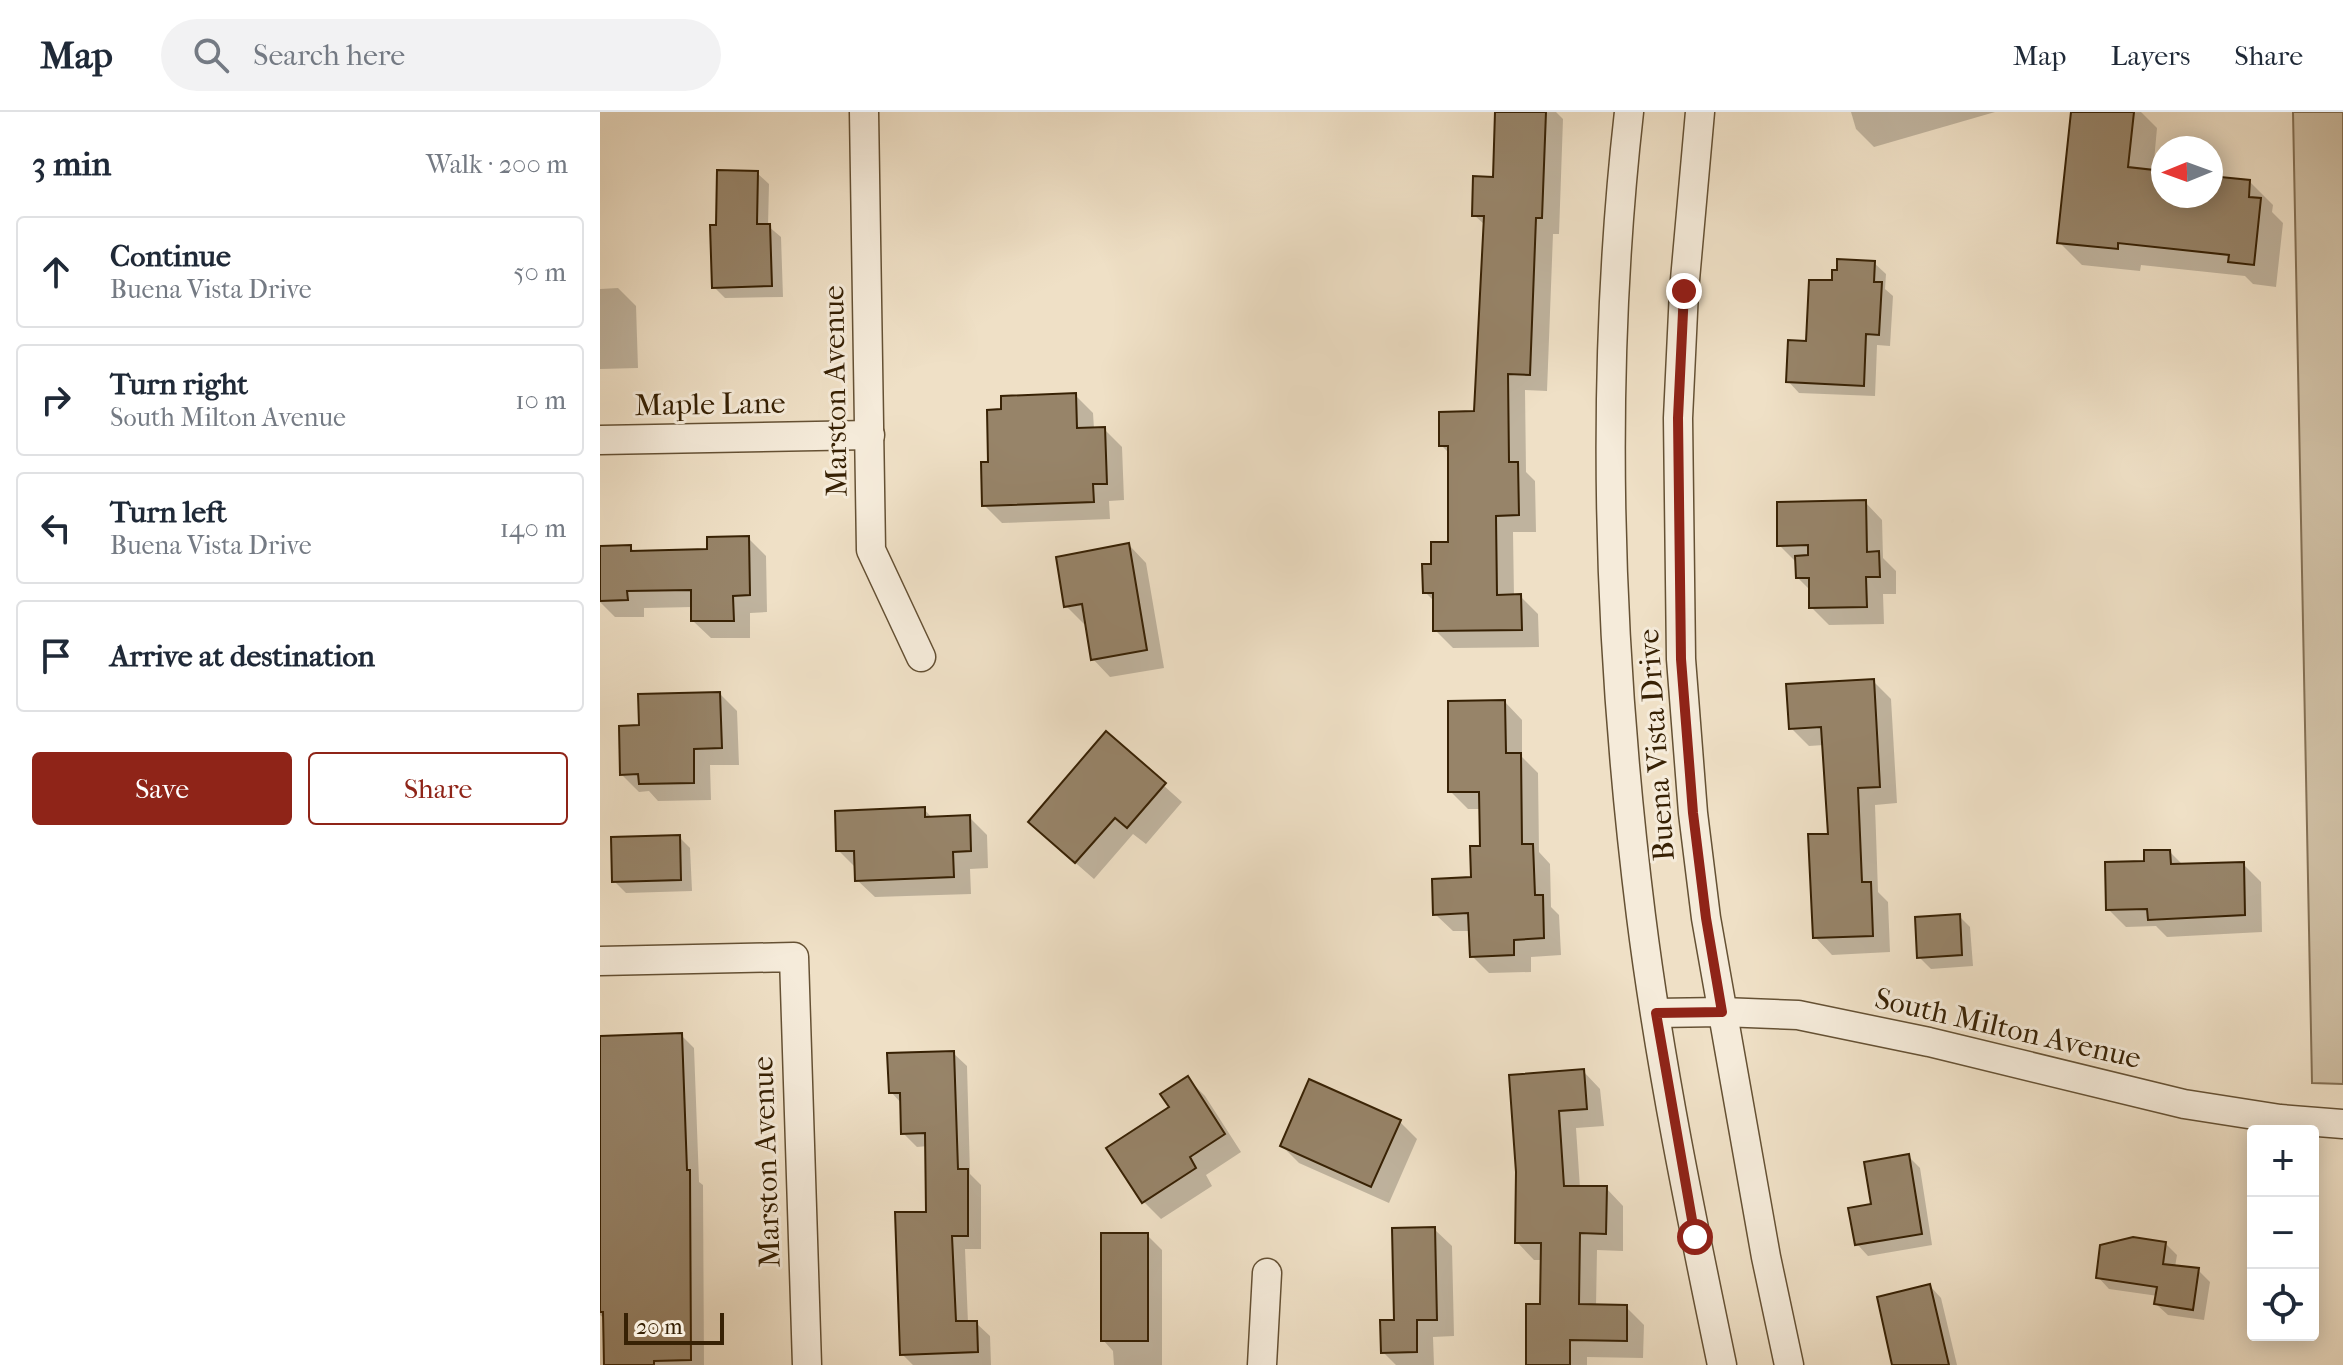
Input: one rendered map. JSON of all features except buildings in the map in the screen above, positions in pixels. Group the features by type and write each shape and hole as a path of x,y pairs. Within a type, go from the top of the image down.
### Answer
{"street":[{"name":"Marston Avenue","path":"864,112 871,550 921,657"},
{"name":"Buena Vista Drive","path":"1629,112 1616,295 1613,404 1613,537 1629,808 1656,1013 1692,1222 1722,1365"},
{"name":"Buena Vista Drive","path":"1700,112 1684,291 1678,418 1681,659 1693,813 1706,918 1789,1365"},
{"name":"Maple Lane","path":"600,440 870,435"},
{"name":"Marston Avenue","path":"600,961 794,957 807,1365"},
{"name":"South Milton Avenue","path":"1656,1013 1798,1015 1929,1042 2184,1104 2280,1119 2343,1124"},
{"path":"1262,1365 1267,1273"}],"shaded area":[{"path":"2293,112 2343,112 2343,1084 2312,1083"}],"route":[{"path":"1684,291 1678,418 1681,659 1693,813 1722,1012 1656,1013 1695,1237"}]}
